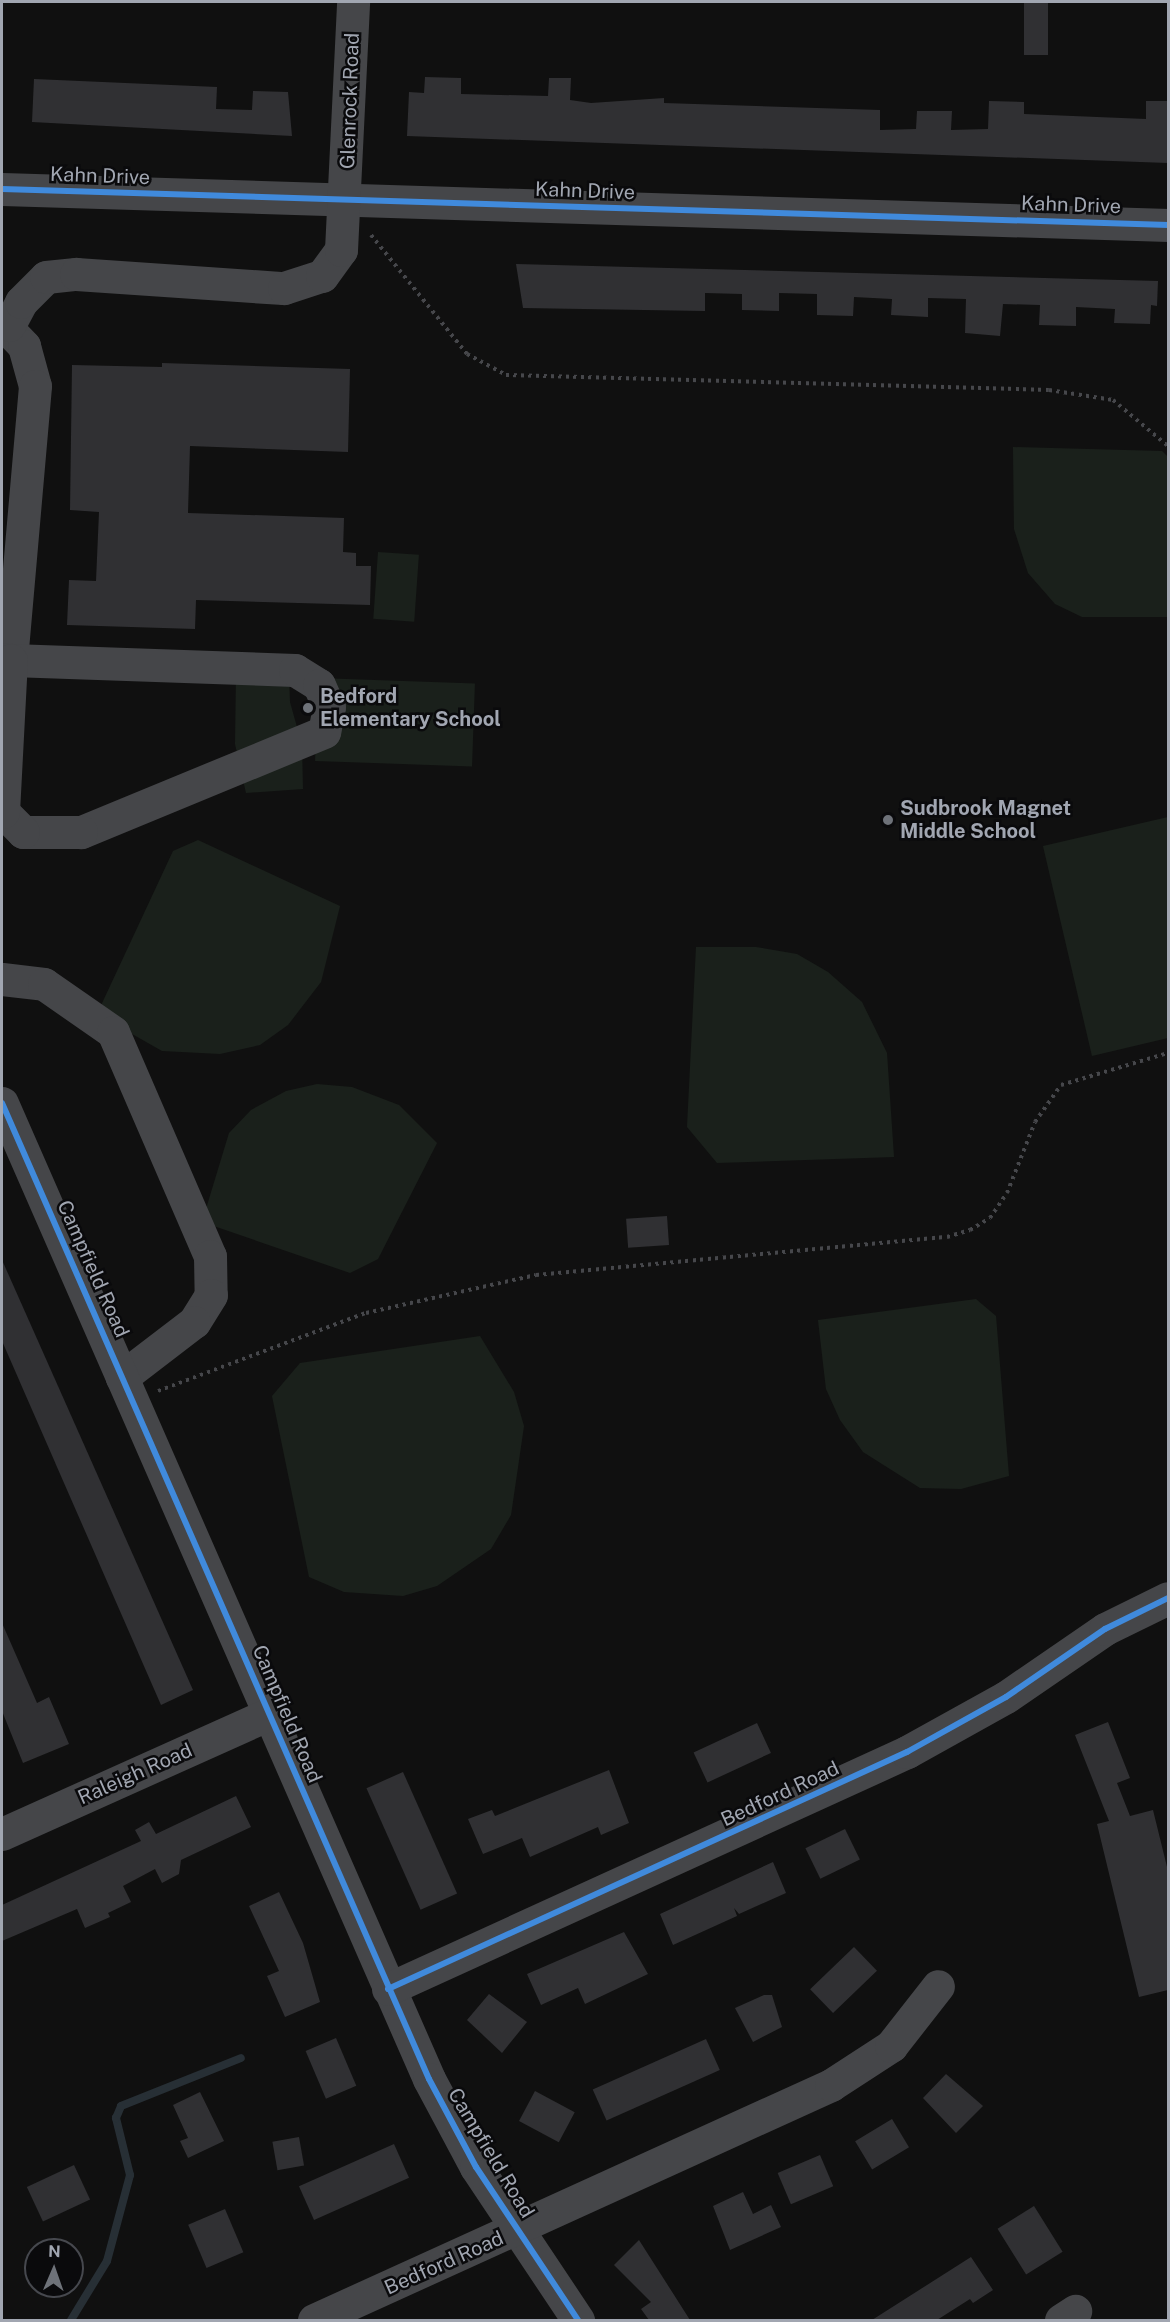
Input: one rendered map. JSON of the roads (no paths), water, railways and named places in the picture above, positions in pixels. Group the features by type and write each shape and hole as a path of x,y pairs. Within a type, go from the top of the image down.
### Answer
{"street":[{"name":"Glenrock Road","path":"5,324 21,302 46,277 76,274 284,288 322,276 341,250 346,201 353,2"},
{"name":"Kahn Drive","path":"2,189 1168,225"},
{"path":"5,324 24,346 35,386 6,659 3,812 23,832 81,832 324,732 329,707 319,685 295,670 6,659"},
{"path":"2,979 44,984 113,1032 210,1256 211,1295 194,1322 127,1389"},
{"name":"Campfield Road","path":"2,1103 388,1989 453,2126 578,2320"},
{"name":"Bedford Road","path":"388,1989 907,1752 1006,1697 1105,1629 1168,1598"},
{"name":"Raleigh Road","path":"2,1834 270,1714"},
{"name":"Bedford Road","path":"314,2320 518,2230 864,2067 914,2024 938,1986"}],"waterway":[{"path":"71,2320 107,2261 130,2175 116,2118 121,2106 241,2058"}],"place":[{"name":"Bedford Elementary School","path":"308,708"},
{"name":"Sudbrook Magnet Middle School","path":"888,820"}]}
